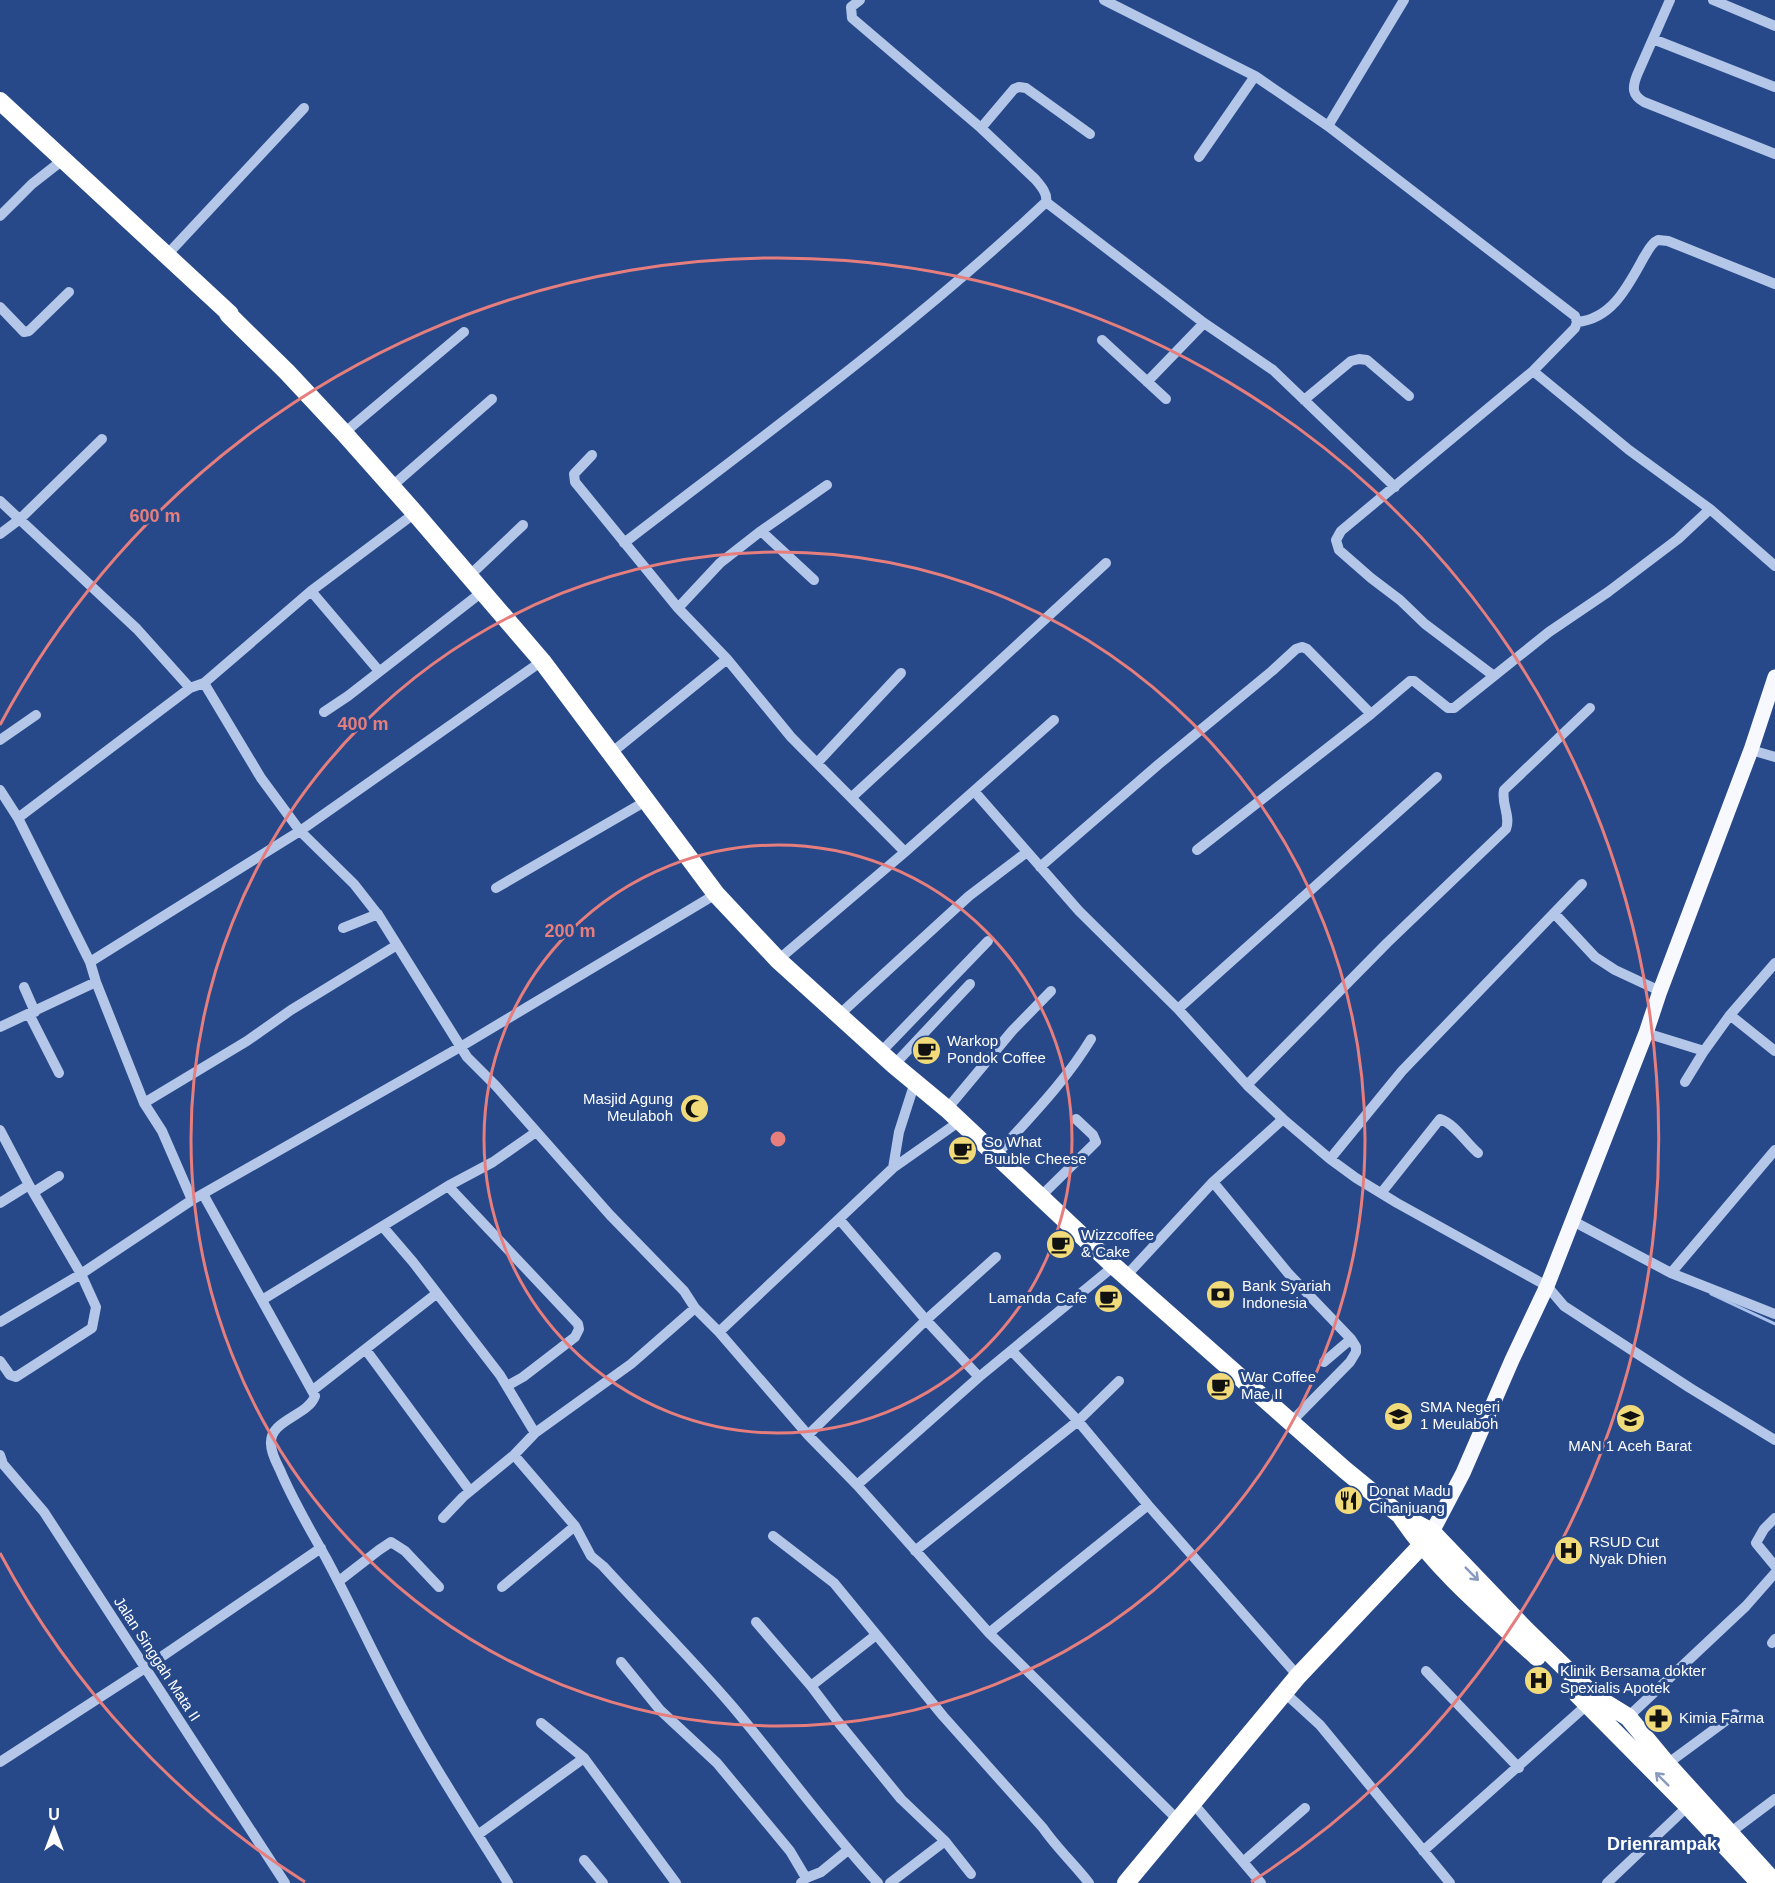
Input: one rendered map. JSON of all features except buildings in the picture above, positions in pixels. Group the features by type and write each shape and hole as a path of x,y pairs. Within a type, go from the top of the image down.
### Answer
{"highway":[{"path":"0,101 230,314 228,314 344,433 542,661 716,894 778,960 880,1053 954,1115 1120,1271 1368,1490 1400,1515 1526,1630 1594,1696 1628,1717 1667,1764 1731,1832 1770,1881"},
{"path":"1126,1883 1298,1676 1426,1539"},
{"path":"1426,1539 1448,1575 1588,1704 1688,1806 1770,1881"}],"main road":[{"path":"1426,1539 1463,1473 1547,1286 1646,1033 1751,750 1775,677"}],"street":[{"path":"624,543 795,412 973,268 1046,202 1043,187 981,128 852,18 851,7 860,0"},
{"path":"1104,0 1255,76 1328,126 1575,316 1577,322 1575,328 1533,371 1341,531 1336,540 1339,550 1400,600 1425,624 1494,676"},
{"path":"1328,126 1404,0"},
{"path":"1670,0 1633,84 1638,98 1775,154"},
{"path":"1713,0 1775,26"},
{"path":"1653,39 1775,87"},
{"path":"1198,157 1255,76"},
{"path":"981,128 1014,89 1019,87 1026,88 1090,135"},
{"path":"166,256 304,108"},
{"path":"0,216 32,184 64,159"},
{"path":"1046,202 1204,323 1273,370 1395,487"},
{"path":"1577,322 1599,317 1612,307 1629,284 1650,246 1658,240 1668,241 1775,284"},
{"path":"0,307 24,332 29,331 69,292"},
{"path":"1147,382 1204,323"},
{"path":"344,433 464,332"},
{"path":"1102,339 1166,399"},
{"path":"1305,400 1352,361 1359,359 1367,360 1409,396"},
{"path":"1533,371 1629,450 1710,509 1775,566"},
{"path":"391,487 492,399"},
{"path":"0,534 20,519 102,439"},
{"path":"592,455 574,474 575,482 678,608 727,659 791,736 905,852"},
{"path":"678,608 720,563 827,485"},
{"path":"0,501 137,629 190,688"},
{"path":"1197,850 1410,681 1414,681 1448,708 1454,708 1549,632 1608,592 1678,539 1710,509"},
{"path":"18,818 190,688 204,684 311,591 415,513"},
{"path":"468,577 523,525"},
{"path":"761,531 814,580"},
{"path":"852,797 1106,563"},
{"path":"311,591 379,671"},
{"path":"324,712 482,592"},
{"path":"1040,867 1296,649 1302,647 1307,649 1371,714"},
{"path":"610,754 727,659"},
{"path":"90,962 300,831 542,661"},
{"path":"818,762 901,673"},
{"path":"204,684 261,778 300,831 354,884 378,914 467,1057 496,1086 610,1215 684,1291 695,1308 719,1332 808,1435 857,1485 989,1633 1178,1820"},
{"path":"1247,1085 1387,943 1506,829 1509,822 1502,798 1504,790 1590,708"},
{"path":"0,740 36,715"},
{"path":"778,960 905,852 1054,720"},
{"path":"1751,750 1775,757"},
{"path":"1178,1009 1437,777"},
{"path":"0,790 18,818 90,962 144,1103 162,1131 192,1200"},
{"path":"974,791 1079,911 1178,1009 1247,1085 1330,1159 1397,1203 1547,1286 1564,1306 1775,1440"},
{"path":"496,888 646,801"},
{"path":"839,1015 969,896 1027,852"},
{"path":"1330,1159 1402,1071 1582,884"},
{"path":"0,1323 81,1274 192,1200 462,1046 716,894"},
{"path":"1554,913 1595,957 1615,970 1660,991"},
{"path":"343,928 378,914"},
{"path":"880,1053 988,941"},
{"path":"144,1103 247,1041 291,1010 397,945"},
{"path":"1685,1082 1730,1015 1775,963"},
{"path":"0,1027 96,982"},
{"path":"894,1065 970,984"},
{"path":"24,987 32,1013 59,1073"},
{"path":"719,1332 893,1168 954,1115 1012,1031 1051,991"},
{"path":"1730,1015 1775,1051"},
{"path":"1646,1033 1704,1051"},
{"path":"996,1155 1056,1089 1091,1039"},
{"path":"893,1168 899,1131 915,1082"},
{"path":"1041,1196 1096,1142 1093,1135 1076,1119"},
{"path":"857,1485 980,1377 1120,1271 1283,1119"},
{"path":"1382,1192 1440,1119 1478,1153"},
{"path":"0,1130 81,1274 96,1307 92,1328 16,1377 10,1375 0,1361"},
{"path":"262,1300 448,1186 493,1162 536,1132"},
{"path":"1671,1273 1775,1150"},
{"path":"0,1203 59,1176"},
{"path":"1213,1182 1288,1273 1356,1347 1356,1352 1350,1362 1291,1422"},
{"path":"448,1186 578,1324 579,1329 575,1337 523,1377 507,1386"},
{"path":"203,1194 315,1396 313,1402 276,1430 271,1438 271,1445 316,1551 339,1581 410,1723 508,1883"},
{"path":"839,1219 926,1320 980,1377"},
{"path":"1571,1220 1671,1273 1775,1314"},
{"path":"383,1227 413,1262 507,1386 535,1433"},
{"path":"808,1435 926,1320 996,1257"},
{"path":"313,1390 436,1294"},
{"path":"443,1518 470,1491 514,1455 535,1433 631,1364 695,1308"},
{"path":"1324,1362 1351,1339"},
{"path":"366,1350 470,1491"},
{"path":"1012,1351 1078,1421 1148,1505 1298,1676"},
{"path":"915,1551 1078,1421 1119,1381"},
{"path":"514,1455 575,1526 591,1556 603,1566 732,1706 848,1850 878,1883"},
{"name":"Jalan Singgah Mata II","path":"2,1460 44,1512 285,1883"},
{"path":"989,1633 1148,1505"},
{"path":"1775,1518 1756,1543 1775,1566"},
{"path":"502,1587 575,1526"},
{"path":"773,1536 834,1583 943,1716 1089,1883"},
{"path":"339,1581 392,1542 405,1551 439,1587"},
{"path":"0,1762 145,1668 316,1551"},
{"path":"1628,1717 1746,1606 1775,1574"},
{"path":"756,1622 811,1686 838,1723 901,1799 945,1841 971,1874"},
{"path":"811,1686 876,1635"},
{"path":"621,1662 660,1710 717,1763 790,1851 803,1880 821,1872 848,1850"},
{"path":"1426,1671 1519,1767"},
{"path":"1285,1692 1320,1725 1450,1883"},
{"path":"1423,1851 1588,1704"},
{"path":"1667,1764 1735,1714"},
{"path":"541,1723 584,1758 676,1883"},
{"path":"479,1834 584,1758"},
{"path":"1731,1832 1775,1799"},
{"path":"1192,1802 1261,1883"},
{"path":"1607,1883 1688,1806"},
{"path":"1243,1862 1305,1808"},
{"path":"890,1883 945,1841"},
{"path":"584,1860 603,1883"}],"waterway":[{"path":"1711,1294 1775,1324"}],"place":[{"name":"Warkop Pondok Coffee","path":"926,1050"},
{"name":"Masjid Agung Meulaboh","path":"694,1108"},
{"name":"So What Buuble Cheese","path":"963,1151"},
{"name":"Wizzcoffee & Cake","path":"1060,1244"},
{"name":"Bank Syariah Indonesia","path":"1221,1295"},
{"name":"Lamanda Cafe","path":"1108,1298"},
{"name":"War Coffee Mae II","path":"1220,1386"},
{"name":"SMA Negeri 1 Meulaboh","path":"1399,1416"},
{"name":"MAN 1 Aceh Barat","path":"1630,1419"},
{"name":"Donat Madu Cihanjuang","path":"1348,1500"},
{"name":"RSUD Cut Nyak Dhien","path":"1568,1551"},
{"name":"Klinik Bersama dokter Spexialis Apotek","path":"1539,1680"},
{"name":"Kimia Farma","path":"1658,1718"}],"district":[{"name":"Drienrampak","path":"1662,1844"}]}
